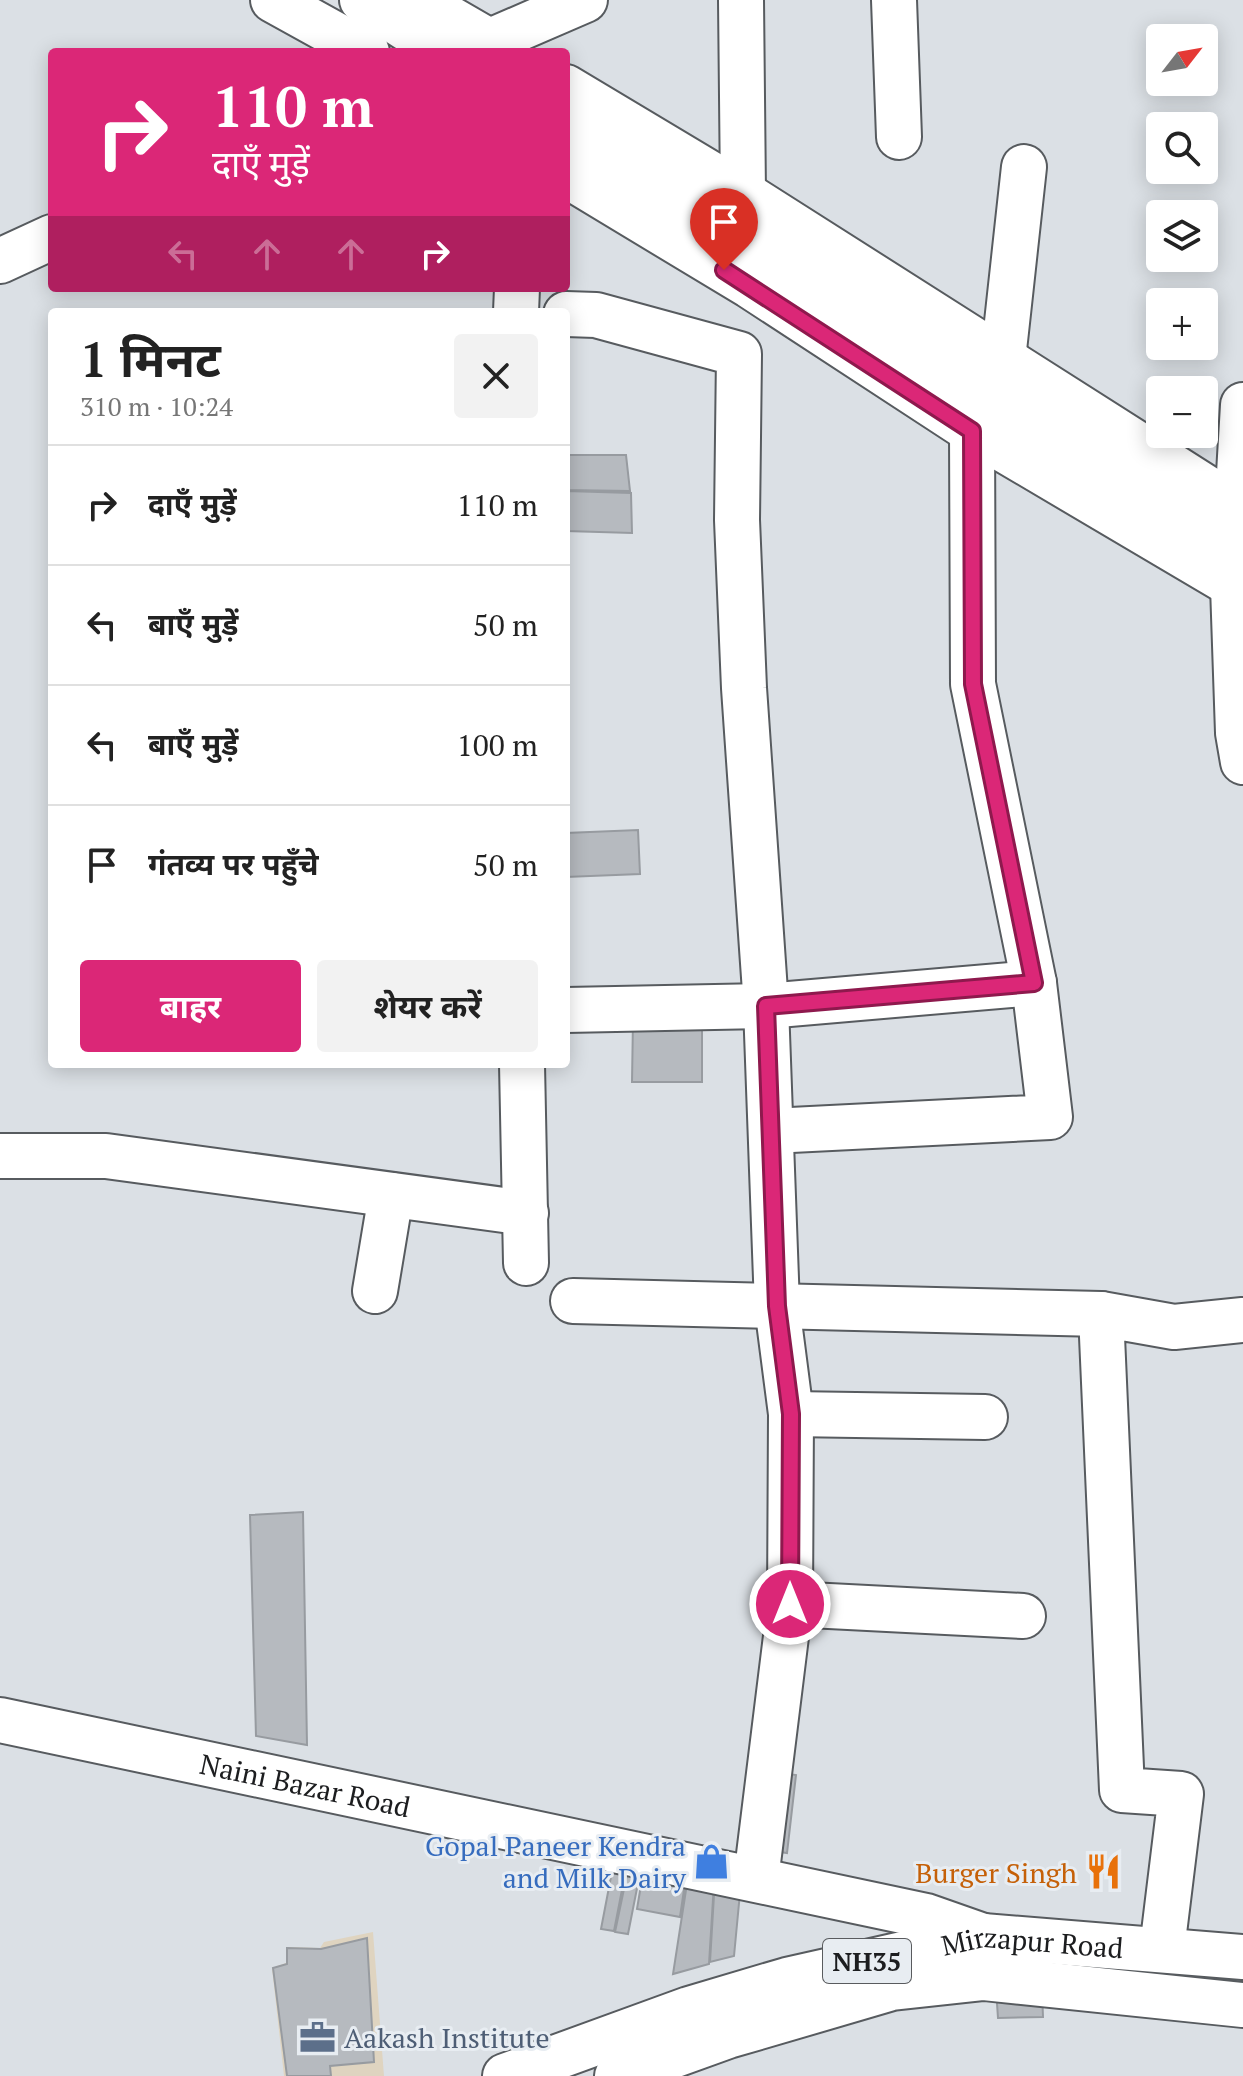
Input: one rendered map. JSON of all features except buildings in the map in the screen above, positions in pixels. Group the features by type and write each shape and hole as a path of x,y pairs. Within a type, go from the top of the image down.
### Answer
{"main road":[{"path":"273,0 360,48"},
{"path":"362,0 437,48"},
{"path":"418,0 488,48 585,0"},
{"path":"741,0 743,193"},
{"path":"894,0 899,137"},
{"path":"570,89 743,193 1003,359 1240,549"},
{"path":"570,134 786,265 1042,433 1240,549"},
{"path":"1003,359 1024,167"},
{"path":"570,177 750,286 972,431 1240,549"},
{"path":"0,261 48,239"},
{"path":"570,314 596,315 739,354 737,520 742,642 766,1006 777,1306 791,1414 790,1604 756,1879"},
{"path":"1243,405 1238,733 1243,762"},
{"path":"771,1131 1050,1117 1034,983 973,684 972,431"},
{"path":"570,1010 766,1006 1034,983"},
{"path":"522,1068 526,1263"},
{"path":"0,1156 106,1156 526,1213"},
{"path":"375,1291 391,1195"},
{"path":"573,1301 1101,1314 1174,1327 1243,1320"},
{"path":"1101,1314 1122,1790 1181,1794 1162,1949"},
{"path":"791,1414 985,1417"},
{"path":"790,1604 1023,1616"},
{"name":"Naini Bazar Road","path":"0,1720 926,1916 983,1936"},
{"name":"Mirzapur Road","path":"505,2076 717,2000 787,1980 983,1936 1243,1957"},
{"path":"1037,1983 1041,1940"},
{"name":"Mirzapur Road","path":"617,2076 728,2036 892,1988 984,1978 1243,2005"}],"shaded area":[{"path":"373,1932 384,2076 284,2076 272,1968 286,1963 286,1947 320,1948 324,1942"}],"place":[{"name":"Gopal Paneer Kendra and Milk Dairy","path":"712,1861"},
{"name":"Burger Singh","path":"1103,1872"},
{"name":"Aakash Institute","path":"318,2037"}],"route":[{"path":"724,270 972,431 973,684 1034,983 766,1006 777,1306 791,1414 790,1604"}]}
